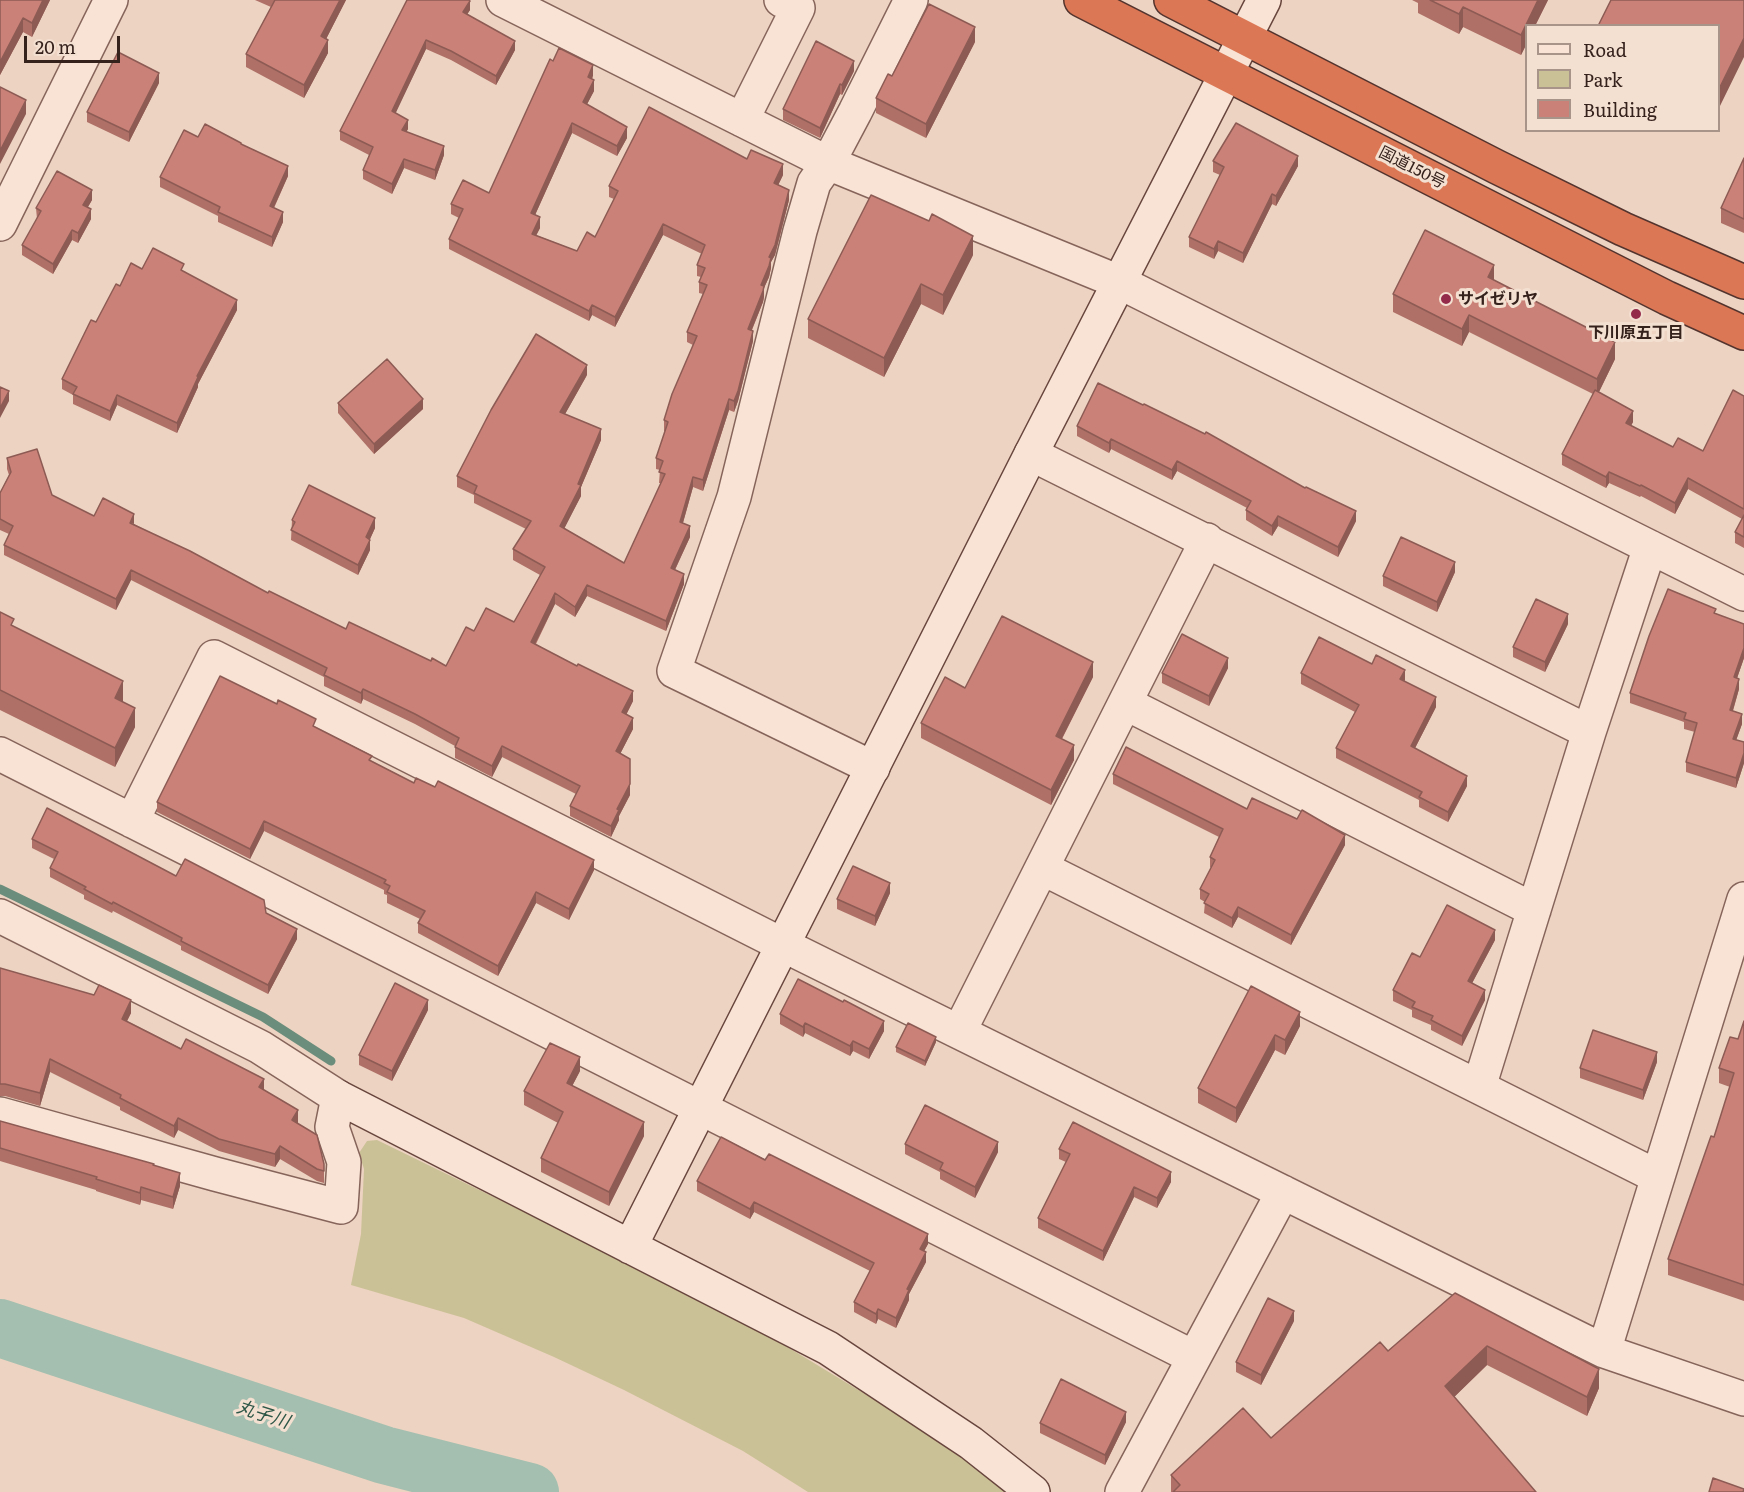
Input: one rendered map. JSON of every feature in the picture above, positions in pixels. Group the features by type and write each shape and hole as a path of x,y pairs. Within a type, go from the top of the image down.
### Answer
{"highway":[{"name":"国道150号","path":"1081,0 1638,283 1744,333"},
{"path":"1171,0 1497,167 1623,229 1744,282"}],"street":[{"path":"0,224 111,0"},
{"path":"742,120 798,8 781,0"},
{"path":"873,768 674,671 734,497 814,183 828,163 911,0"},
{"path":"630,1247 1031,454 1264,0"},
{"path":"516,3 828,163 1119,282 1744,594"},
{"path":"1031,454 1588,732"},
{"path":"959,1032 1207,540"},
{"path":"1479,1088 1588,732 1650,547"},
{"path":"132,821 214,657 783,945 1604,1351 1744,1399"},
{"path":"1125,703 1534,910"},
{"path":"0,754 1193,1358"},
{"path":"1042,868 1658,1177"},
{"path":"1604,1351 1744,899"},
{"path":"0,916 260,1047 338,1097 828,1348 971,1443 1034,1492"},
{"path":"0,1114 341,1207 344,1162 332,1127 338,1097"},
{"path":"1122,1492 1282,1192"}],"green space":[{"path":"377,1140 633,1265 766,1334 875,1400 971,1464 1005,1492 808,1492 743,1451 554,1357 464,1318 351,1285 361,1234 364,1169 359,1153 367,1141"}],"building":[{"path":"0,0 43,0 32,23 23,18 0,62"},
{"path":"275,0 340,0 321,36 328,40 304,85 246,54"},
{"path":"407,0 469,0 463,12 515,41 496,76 426,40 392,111 408,120 402,130 444,146 435,170 404,159 392,184 363,170 373,147 340,131"},
{"path":"1430,0 1538,0 1521,35 1463,7 1459,14"},
{"path":"1611,0 1744,0 1744,38 1720,87 1720,24 1599,24"},
{"path":"929,4 975,27 926,124 876,98 888,74 892,76"},
{"path":"816,41 854,61 842,85 840,84 820,128 783,109"},
{"path":"559,48 593,65 588,77 594,80 583,102 627,127 617,146 572,123 531,213 540,217 532,234 577,251 587,232 595,237 618,191 609,186 649,107 747,159 751,150 783,164 774,183 789,190 775,245 769,257 771,258 769,266 761,285 764,286 763,291 748,329 753,331 738,391 734,401 729,399 703,480 693,477 680,522 690,526 671,568 684,574 666,621 587,585 575,607 555,593 531,642 633,691 622,712 633,718 616,751 630,759 630,784 611,826 570,806 580,786 502,746 492,766 455,747 459,738 415,714 363,689 361,693 324,675 327,668 131,570 116,599 4,545 13,526 0,519 0,493 11,472 7,458 37,449 52,495 94,516 103,498 134,514 130,523 190,551 268,593 269,591 346,629 349,622 446,666 466,627 474,631 486,608 514,622 545,567 513,549 531,521 474,493 477,486 457,476 491,410 536,334 587,365 560,412 601,429 578,484 581,485 560,526 624,563 665,474 659,472 663,461 656,458 668,422 664,420 672,394 697,336 687,332 707,285 699,282 705,268 697,265 705,245 663,224 615,317 592,305 589,311 449,239 463,209 451,204 463,180 489,193 550,59 553,61"},
{"path":"118,52 159,73 129,132 87,112"},
{"path":"0,87 26,100 0,151"},
{"path":"1236,123 1298,156 1276,196 1272,194 1243,253 1218,241 1214,249 1189,237 1224,167 1213,161"},
{"path":"205,124 288,166 270,206 283,212 272,237 218,212 220,207 160,177 184,130 198,137"},
{"path":"1744,158 1744,219 1721,208"},
{"path":"57,171 92,190 83,205 91,209 78,233 72,230 53,264 22,245 41,211 36,208"},
{"path":"871,195 929,221 932,214 973,236 943,295 921,284 884,358 808,319"},
{"path":"1425,230 1494,265 1488,277 1615,342 1597,379 1469,315 1462,329 1393,294"},
{"path":"153,248 184,264 181,270 237,300 197,376 177,423 117,395 110,411 73,394 77,387 62,379 91,320 96,322 116,284 120,286 131,263 142,269"},
{"path":"387,359 423,399 374,444 338,403"},
{"path":"1098,383 1205,434 1206,432 1305,488 1356,511 1338,547 1278,516 1272,526 1246,510 1251,501 1177,461 1172,470 1111,439 1109,443 1077,426"},
{"path":"0,387 9,391 0,408"},
{"path":"1595,390 1633,411 1626,423 1673,447 1678,438 1703,451 1733,390 1744,396 1744,509 1688,478 1675,503 1641,485 1609,472 1606,477 1562,454"},
{"path":"309,485 375,518 366,537 370,540 358,565 291,530 295,522 292,520"},
{"path":"1744,515 1744,537 1735,532"},
{"path":"1401,537 1455,562 1437,602 1383,576"},
{"path":"1668,589 1716,609 1714,613 1744,624 1744,648 1734,677 1739,679 1730,710 1742,714 1733,739 1744,742 1744,753 1736,778 1686,762 1697,723 1684,719 1686,713 1630,693"},
{"path":"1536,599 1568,614 1545,662 1513,647"},
{"path":"0,612 14,619 11,625 123,681 115,698 135,708 115,748 0,690"},
{"path":"1002,616 1093,662 1056,736 1074,745 1051,790 921,723 945,677 965,688"},
{"path":"1182,634 1228,658 1209,696 1162,673"},
{"path":"1319,637 1372,664 1376,655 1405,670 1400,679 1436,697 1411,746 1467,776 1448,812 1419,797 1422,792 1336,748 1359,705 1301,673"},
{"path":"220,676 277,704 278,700 316,719 313,726 372,756 369,760 414,783 416,778 435,787 438,781 594,860 569,909 536,892 498,966 418,923 425,911 387,892 390,886 384,883 386,880 264,821 250,849 157,802"},
{"path":"1126,747 1247,809 1252,798 1297,819 1302,810 1345,835 1291,935 1238,907 1232,918 1204,903 1209,894 1200,889 1215,860 1210,857 1223,829 1113,774"},
{"path":"47,808 176,876 185,859 264,900 266,913 297,929 268,985 181,941 182,938 113,902 112,904 84,889 86,887 50,868 58,852 32,839"},
{"path":"853,866 890,883 875,916 837,899"},
{"path":"1447,905 1495,930 1468,981 1485,990 1462,1036 1431,1020 1433,1016 1412,1007 1415,1002 1393,990 1412,953 1420,957"},
{"path":"0,968 94,995 99,985 131,1000 122,1019 181,1049 186,1039 264,1079 259,1087 298,1110 292,1120 317,1135 324,1171 280,1146 275,1154 219,1139 178,1118 174,1126 120,1098 121,1095 50,1059 40,1093 0,1084"},
{"path":"798,979 884,1021 869,1049 853,1041 850,1046 805,1023 803,1027 780,1014"},
{"path":"395,983 428,1000 392,1071 359,1055"},
{"path":"1251,986 1300,1012 1285,1040 1275,1035 1236,1108 1198,1088"},
{"path":"1744,1021 1744,1285 1668,1259 1711,1136 1714,1137 1734,1073 1719,1068 1730,1037 1738,1039"},
{"path":"908,1023 936,1037 925,1061 896,1047"},
{"path":"1593,1030 1657,1052 1643,1090 1580,1068"},
{"path":"550,1043 580,1057 567,1083 644,1122 609,1192 541,1158 563,1112 524,1091"},
{"path":"925,1105 998,1142 975,1187 940,1169 943,1163 905,1144"},
{"path":"0,1121 180,1173 173,1197 141,1187 140,1193 96,1179 97,1177 0,1148"},
{"path":"1073,1122 1171,1172 1157,1198 1134,1187 1103,1251 1038,1218 1070,1154 1059,1149"},
{"path":"721,1137 765,1160 769,1154 928,1234 920,1249 926,1252 907,1289 909,1290 896,1318 878,1309 876,1314 854,1302 874,1263 754,1202 750,1209 697,1181"},
{"path":"1455,1293 1599,1369 1587,1397 1487,1346 1445,1386 1536,1492 1173,1492 1180,1485 1171,1475 1243,1408 1271,1438 1380,1342 1388,1351"},
{"path":"1268,1298 1294,1311 1261,1375 1236,1362"},
{"path":"1061,1379 1126,1412 1105,1455 1040,1423"},
{"path":"1713,1478 1744,1489 1743,1492 1709,1492"}],"waterway":[{"path":"0,889 263,1017 331,1061"},
{"name":"丸子川","path":"0,1328 384,1455 530,1492"}],"place":[{"name":"サイゼリヤ","path":"1446,299"},
{"name":"下川原五丁目","path":"1636,314"}]}
